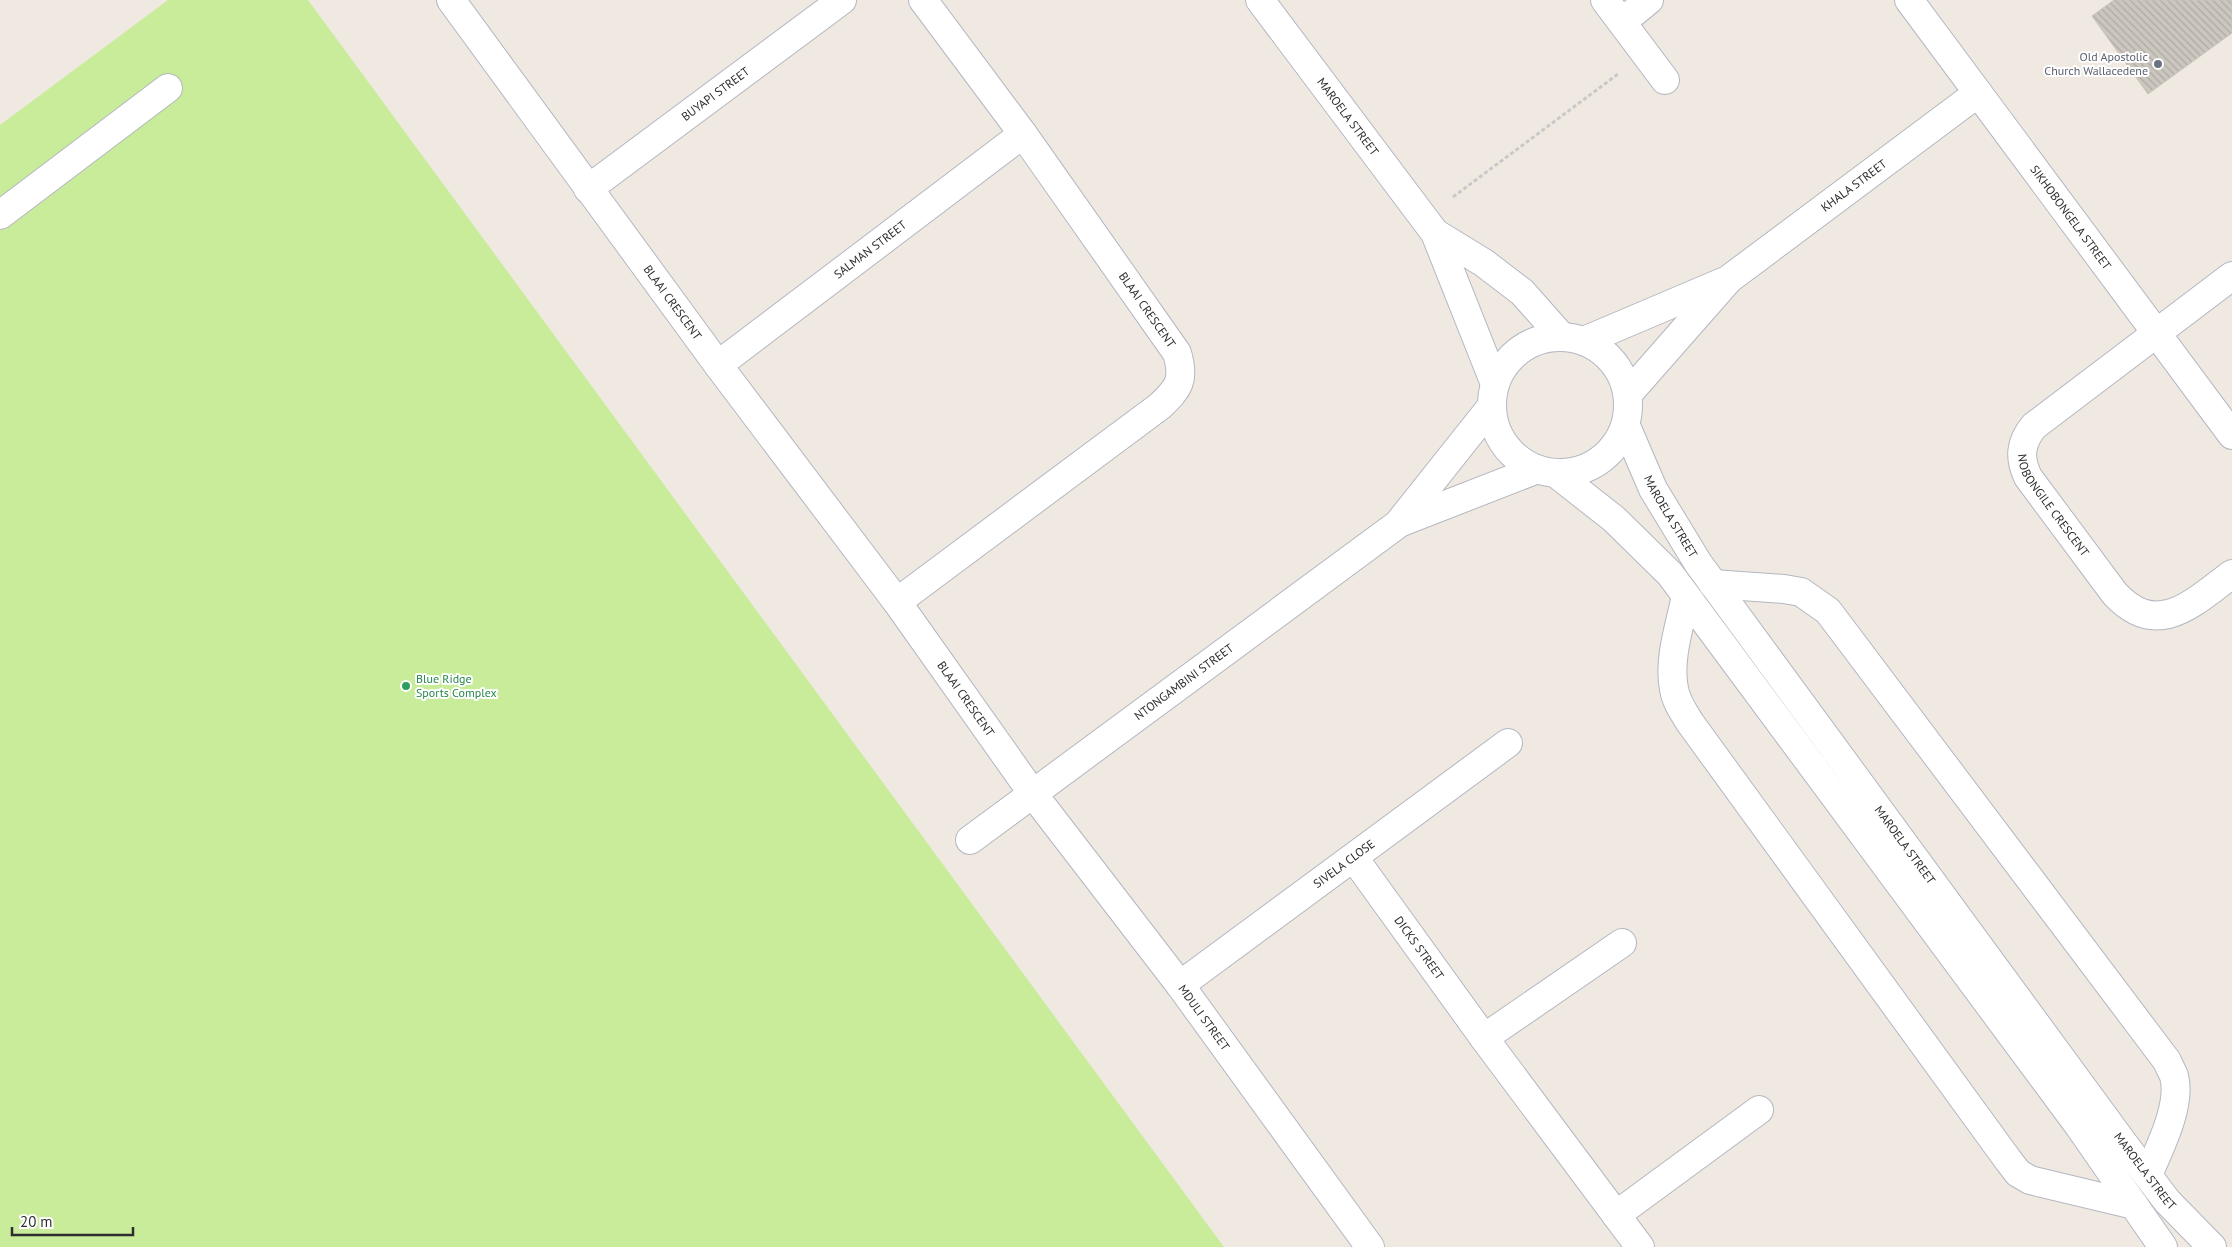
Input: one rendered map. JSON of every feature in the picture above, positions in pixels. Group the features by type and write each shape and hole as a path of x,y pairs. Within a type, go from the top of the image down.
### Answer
{"street":[{"name":"BLAAI CRESCENT","path":"451,0 718,365 897,602 1033,794"},
{"name":"BUYAPI STREET","path":"588,189 842,0"},
{"name":"BLAAI CRESCENT","path":"897,602 1160,406 1176,390 1181,377 1178,353 1023,134 924,0"},
{"name":"MAROELA STREET","path":"1260,0 1430,226 1493,396 1497,434 1512,455 1547,472 1614,519 1648,550 1670,574 2074,1118 2163,1247"},
{"path":"1605,0 1665,80"},
{"path":"1622,22 1649,0"},
{"name":"SIKHOBONGELA STREET","path":"1909,0 2232,435"},
{"path":"0,215 168,88"},
{"name":"KHALA STREET","path":"1628,394 1729,279 1978,93"},
{"name":"SALMAN STREET","path":"718,365 1023,134"},
{"name":"MAROELA STREET","path":"1430,226 1522,292 1572,338 1605,353 1620,372 1628,394 1626,426 1616,446 1600,462 1580,471 1547,472"},
{"name":"NOBONGILE CRESCENT","path":"2232,276 2034,426 2026,435 2022,445 2024,467 2028,477 2124,604 2149,616 2163,616 2175,613 2187,607 2232,574"},
{"name":"KHALA STREET","path":"1572,338 1729,279"},
{"path":"1493,396 1505,364 1520,349 1540,340 1572,338"},
{"name":"NTONGAMBINI STREET","path":"970,840 1398,524 1493,396"},
{"name":"MAROELA STREET","path":"1626,426 1658,498 1676,531 1713,584 2167,1201 2212,1247"},
{"name":"NTONGAMBINI STREET","path":"1398,524 1547,472"},
{"path":"1713,584 1801,592 1828,610 2161,1054 2174,1077 2175,1091 2173,1108 2163,1140 2148,1174"},
{"path":"1686,596 1672,670 1674,690 1679,706 1690,724 2008,1160 2018,1173 2030,1180 2134,1205"},
{"name":"SIVELA CLOSE","path":"1180,985 1508,743"},
{"name":"MDULI STREET","path":"1033,794 1180,985 1370,1247"},
{"name":"DICKS STREET","path":"1354,858 1484,1038 1640,1247"},
{"path":"1484,1038 1622,943"},
{"path":"1616,1215 1759,1110"}],"path":[{"path":"1430,226 1646,54"}],"green space":[{"name":"Blue Ridge Sports Complex","path":"168,0 308,0 1224,1247 0,1247 0,125"}],"building":[{"name":"Old Apostolic Church Wallacedene","path":"2114,0 2232,0 2232,33 2148,94 2092,16"}],"place":[{"name":"Old Apostolic Church Wallacedene","path":"2158,64"},
{"name":"Blue Ridge Sports Complex","path":"406,686"}]}
